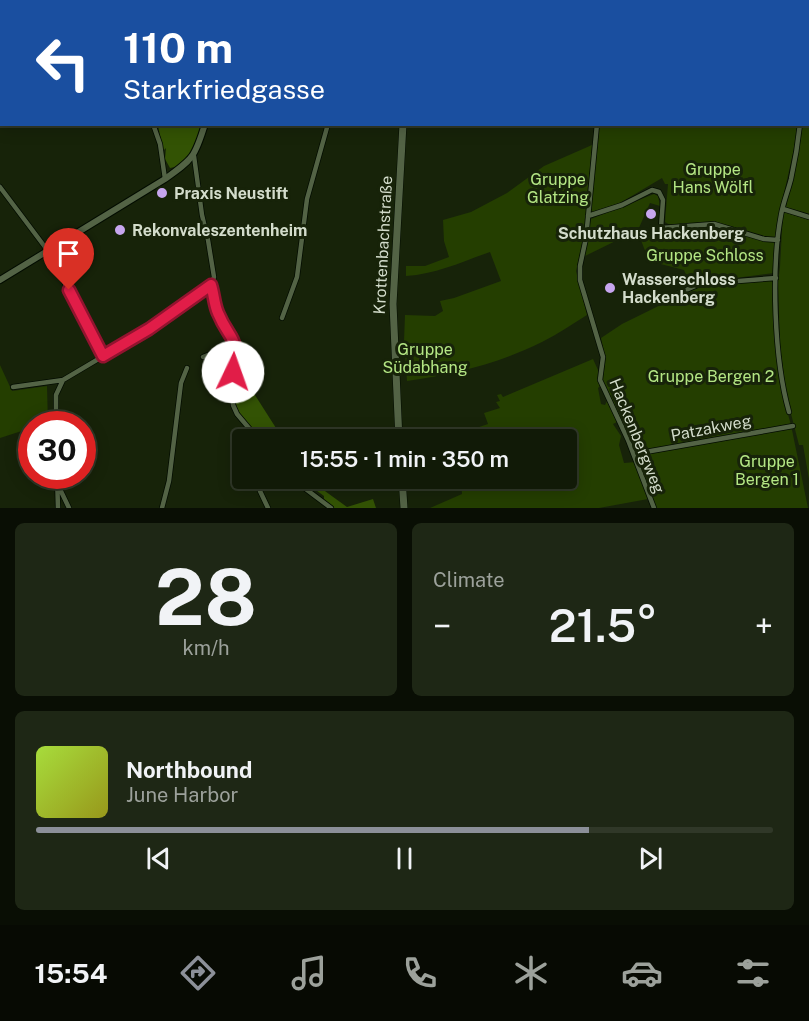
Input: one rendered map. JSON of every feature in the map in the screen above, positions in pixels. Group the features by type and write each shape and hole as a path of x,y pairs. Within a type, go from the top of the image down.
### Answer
{"main road":[{"name":"Krottenbachstraße","path":"399,429 393,304 404,126"},
{"path":"403,489 404,508"}],"street":[{"path":"154,126 160,144 165,179"},
{"path":"204,126 194,156 202,216 214,277 211,285 213,301 237,350 232,382 233,405 237,414 250,429"},
{"path":"282,318 297,277 307,199 327,126"},
{"name":"Hackenbergweg","path":"597,126 580,280 603,357 600,380 654,508"},
{"path":"789,412 784,393 778,340 776,278 778,240 800,126"},
{"path":"0,280 165,179 194,156"},
{"path":"0,187 48,251 103,356"},
{"path":"588,216 622,205 652,190 659,192 663,200 661,228 714,224 764,239 778,240"},
{"path":"783,209 809,217"},
{"path":"672,296 700,284 776,278"},
{"path":"12,387 63,380 149,329 211,285"},
{"path":"203,357 235,344"},
{"path":"162,508 169,481 181,383 187,368"},
{"path":"56,411 56,395 63,380"},
{"name":"Patzakweg","path":"633,454 793,426"},
{"path":"58,489 58,508"},
{"path":"60,489 69,508"},
{"path":"306,489 331,508"},
{"path":"260,491 268,508"}],"green space":[{"path":"158,126 201,126 191,152 183,163 170,168 165,159 166,148 163,151"},
{"path":"599,126 809,126 809,215 786,207 801,135 797,135 778,220 774,273 690,284 684,270 649,261 639,235 685,228 748,232 711,222 670,225 665,222 668,184 665,184 662,178 620,203 592,212 590,210"},
{"path":"592,145 584,239 576,271 587,315 548,339 510,356 459,371 407,381 405,315 435,316 443,311 440,301 501,281 490,252 449,267 417,275 406,276 406,266 425,266 449,257 444,241 443,220 471,212 507,193 544,166"},
{"path":"654,194 658,196 660,206 650,203 638,230 583,257 591,219"},
{"path":"783,212 809,220 809,479 803,445 799,445 787,398 780,346 778,282"},
{"path":"753,281 774,281 776,328 774,328 782,393 808,508 655,508 648,499 599,508 430,508 462,494 462,489 577,489 577,429 473,429 488,424 484,413 500,408 496,402 500,401 497,395 501,394 503,397 593,359 598,370 601,404 605,405 607,401 617,422 613,424 621,436 619,445 624,463 636,462 602,381 605,356 601,338 622,324 695,288"},
{"path":"246,343 262,378 248,384 277,429 251,429 242,418 234,395 238,346"},
{"path":"0,365 12,391 47,386 48,411 18,411 18,432 0,438"},
{"path":"314,489 322,489 347,507 373,499 376,508 333,508 324,500 324,496"}],"place":[{"name":"Praxis Neustift","path":"162,193"},
{"name":"Schutzhaus Hackenberg","path":"651,214"},
{"name":"Rekonvaleszentenheim","path":"120,230"},
{"name":"Wasserschloss Hackenberg","path":"610,288"}],"route":[{"path":"69,290 103,356 138,337 211,285 213,301 237,350 233,372"}],"park label":[{"name":"Gruppe Hans Wölfl","path":"713,178"},
{"name":"Gruppe Glatzing","path":"558,188"},
{"name":"Gruppe Schloss","path":"705,255"},
{"name":"Gruppe Südabhang","path":"425,358"},
{"name":"Gruppe Bergen 2","path":"711,376"},
{"name":"Gruppe Bergen 1","path":"767,470"}]}
